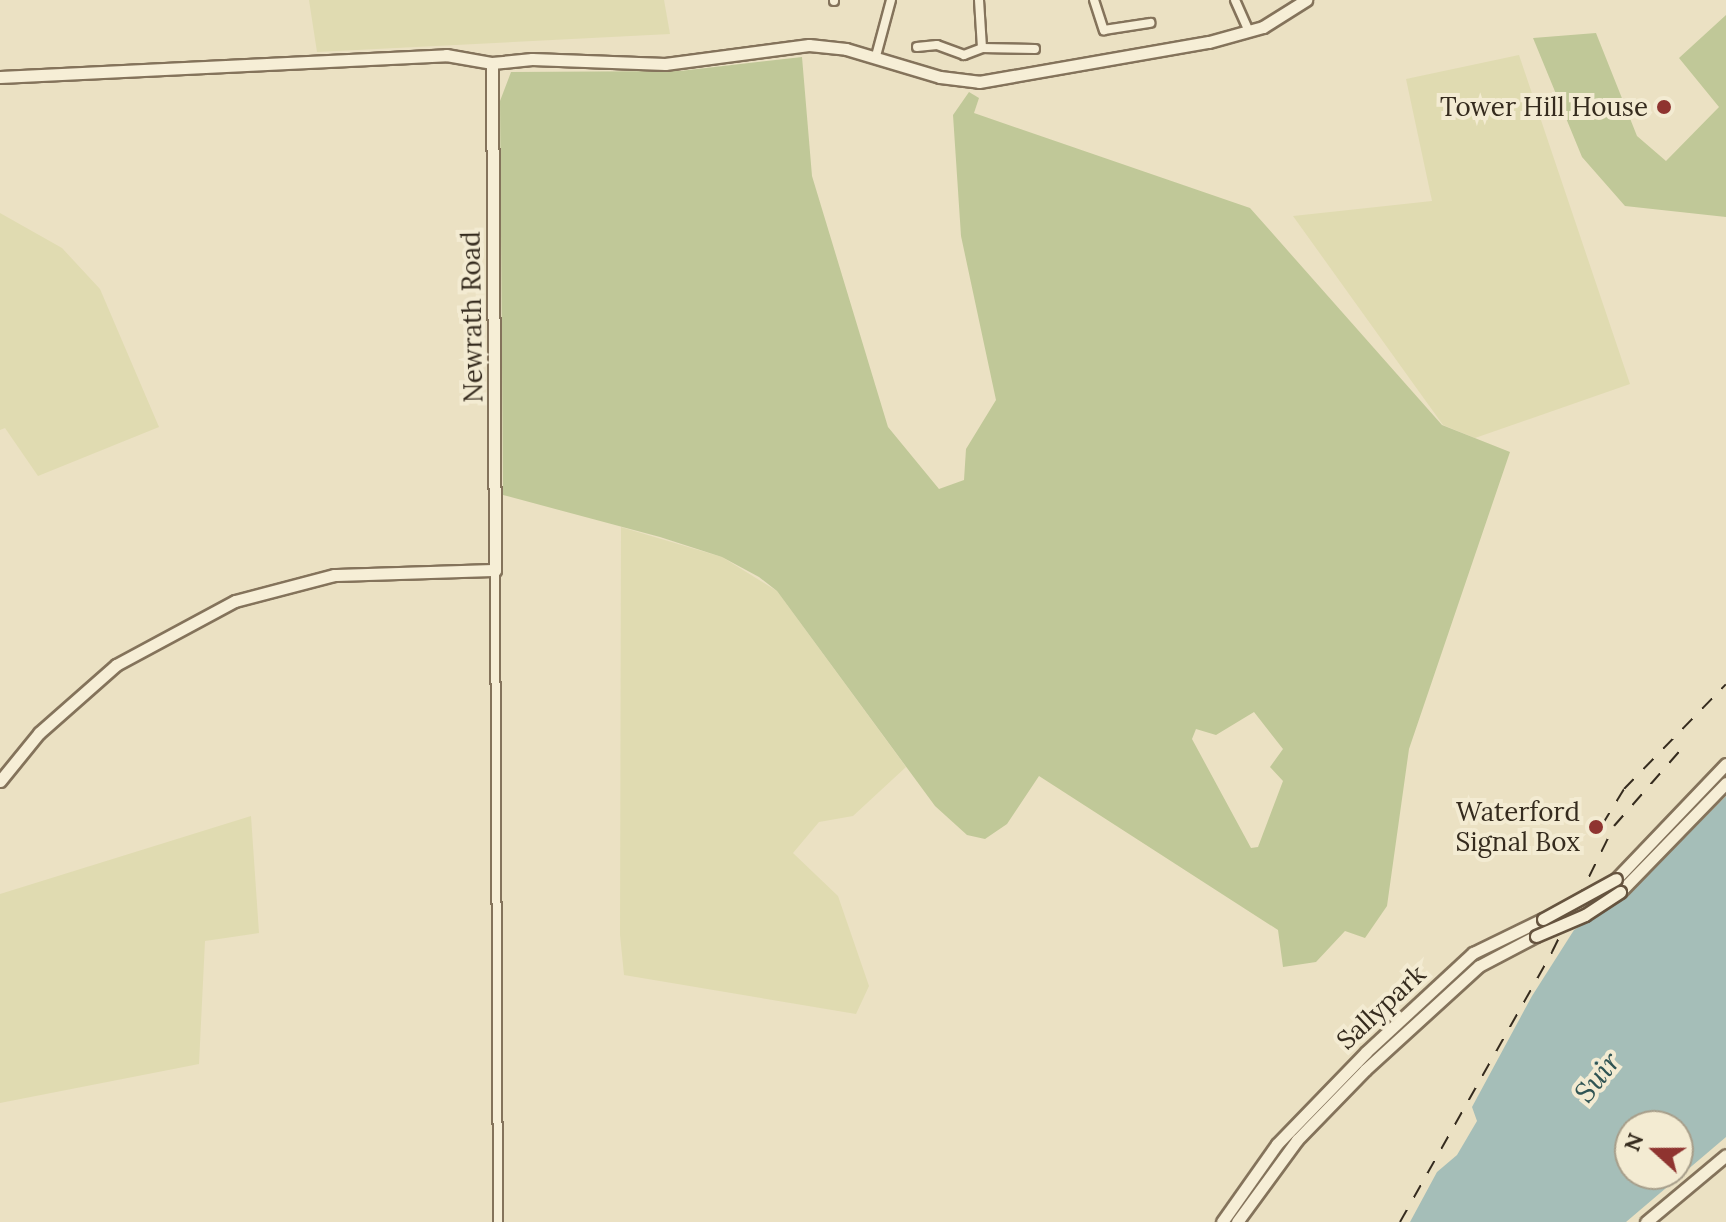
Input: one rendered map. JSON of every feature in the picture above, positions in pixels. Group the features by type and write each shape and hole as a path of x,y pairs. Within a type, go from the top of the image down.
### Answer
{"street":[{"path":"876,56 883,16 891,0"},
{"path":"979,0 982,48"},
{"path":"1094,0 1104,30 1150,23"},
{"path":"1235,0 1249,31"},
{"path":"0,77 446,55 492,63 532,59 665,64 796,45 876,56 940,77 979,82 1156,53 1249,31 1306,0"},
{"path":"917,47 937,45 964,55 982,48 1035,49"},
{"name":"Newrath Road","path":"492,63 495,570"},
{"path":"0,781 66,707 116,665 235,601 334,575 495,570 498,1222"},
{"name":"Sallypark","path":"1222,1222 1277,1144 1366,1052 1473,953 1616,879 1726,764"},
{"name":"Sallypark","path":"1237,1222 1297,1140 1365,1070 1479,966 1585,915 1620,892 1724,786"},
{"path":"1646,1222 1726,1155"}],"shaded area":[{"path":"309,0 664,0 670,34 317,52"},
{"path":"1519,55 1630,384 1475,438 1443,425 1293,216 1432,201 1406,79"},
{"path":"0,213 62,248 100,289 159,427 38,476 5,428 0,430"},
{"path":"621,527 722,557 777,591 906,767 853,816 819,822 793,853 838,896 869,986 856,1014 624,975 620,935"},
{"path":"251,816 259,933 205,941 199,1064 0,1103 0,894"}],"green space":[{"path":"1726,15 1726,217 1625,206 1582,157 1533,38 1596,33 1637,136 1666,161 1719,107 1679,58"},
{"path":"802,57 812,176 888,427 939,489 964,480 966,449 996,400 961,236 953,115 969,92 979,98 974,113 1250,208 1442,425 1510,452 1409,749 1387,906 1365,938 1345,931 1316,962 1283,967 1278,930 1039,776 1007,824 985,839 967,835 935,806 777,591 759,577 722,557 660,537 503,495 500,101 511,72 680,71","holes":["1254,712 1283,749 1270,767 1283,781 1258,847 1251,848 1192,739 1196,729 1216,735"]}],"water":[{"name":"Suir","path":"1726,796 1726,1137 1694,1164 1694,1110 1614,1110 1614,1190 1664,1190 1626,1222 1410,1222 1437,1172 1457,1155 1477,1121 1472,1107 1532,996 1574,930 1625,898"}],"railway":[{"path":"1602,825 1624,789 1726,684"},
{"path":"1400,1222 1552,952 1614,826 1685,745"}],"place":[{"name":"Tower Hill House","path":"1664,107"},
{"name":"Waterford Signal Box","path":"1596,827"}]}
